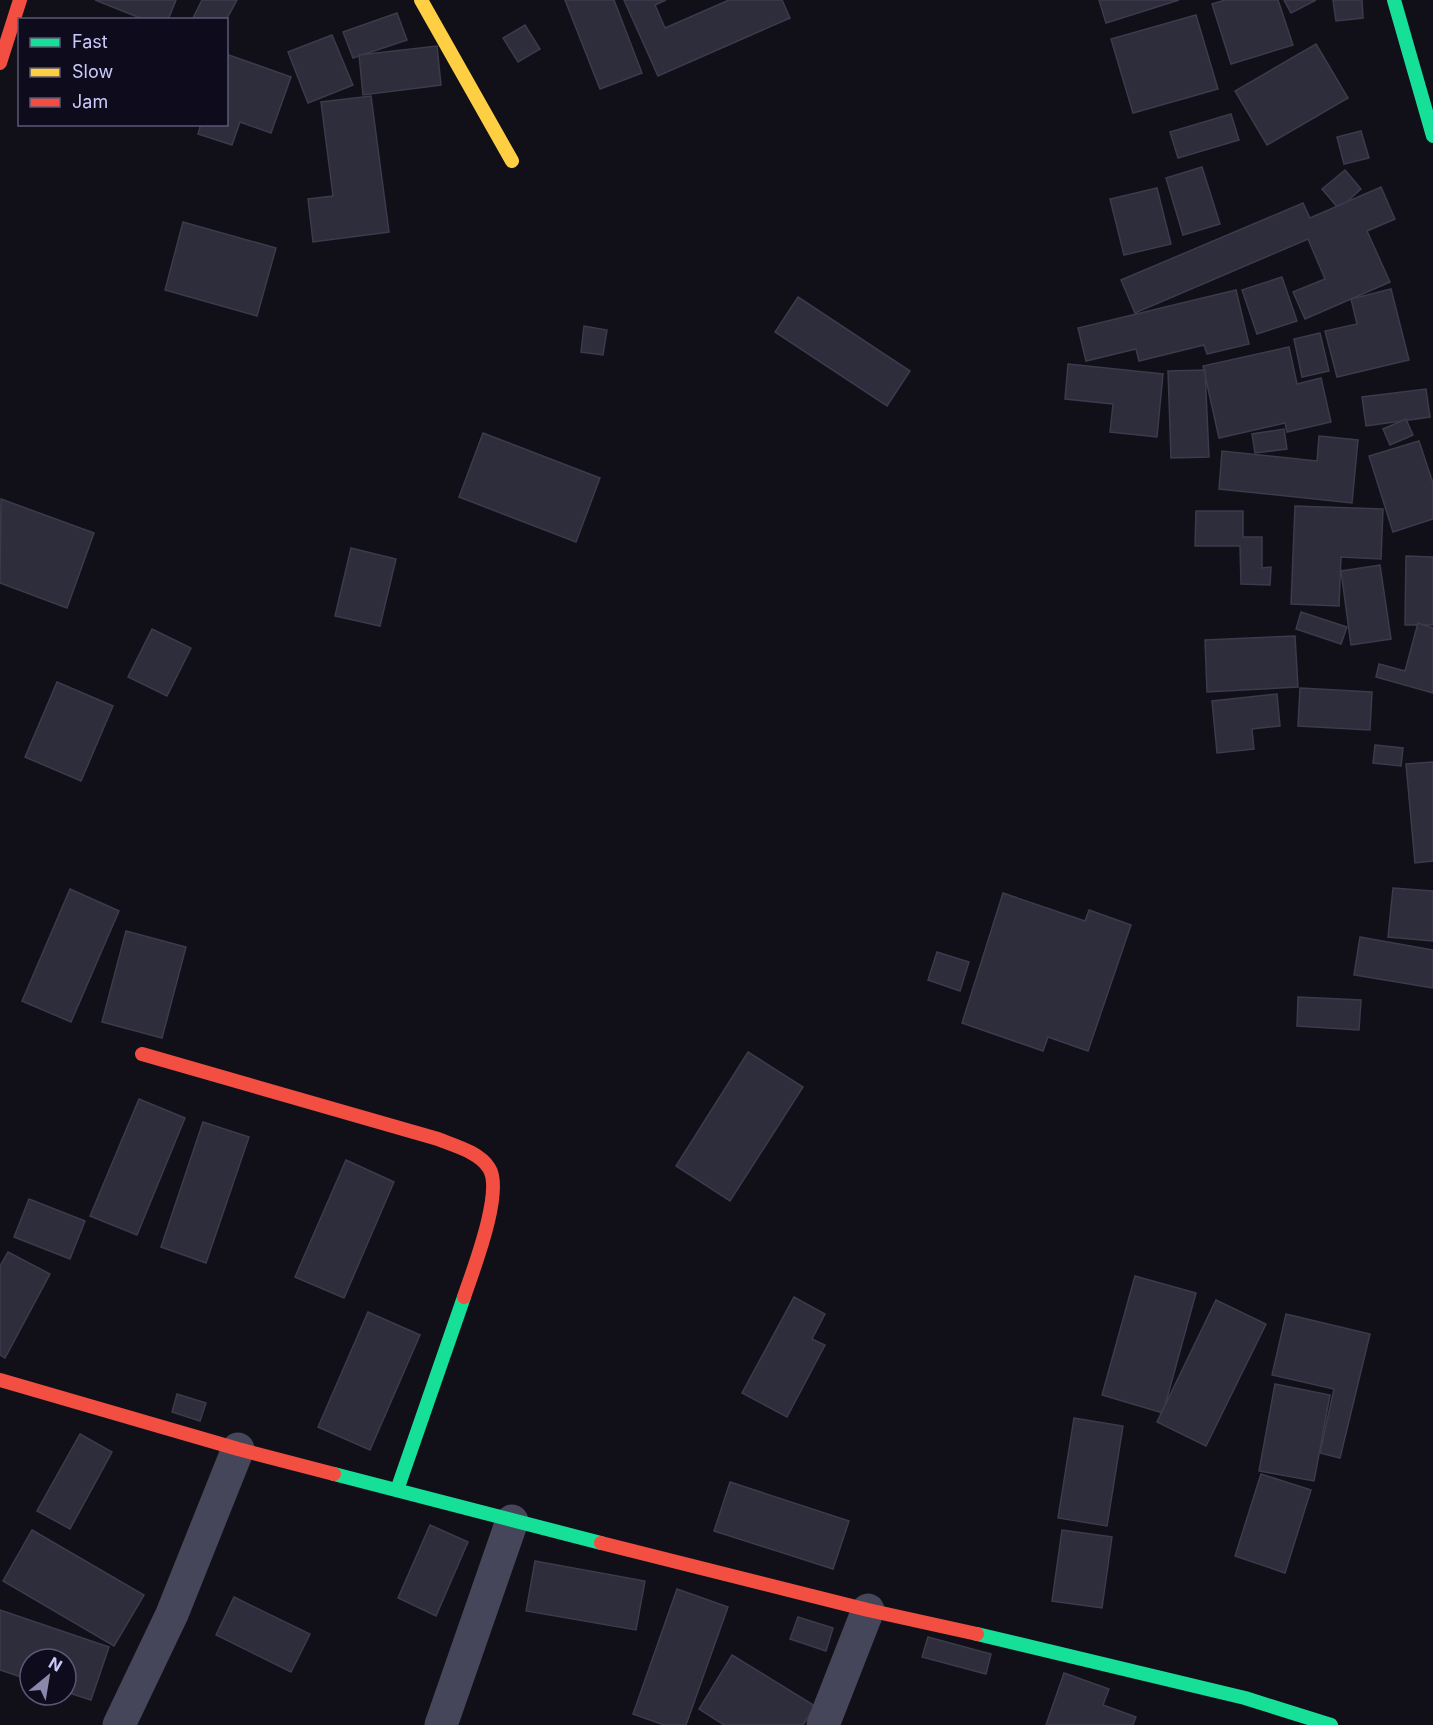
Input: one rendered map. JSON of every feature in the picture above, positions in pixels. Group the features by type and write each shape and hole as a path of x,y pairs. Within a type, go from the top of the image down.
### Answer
{"street":[{"path":"0,63 20,0"},
{"path":"420,0 512,161"},
{"path":"1394,0 1433,136"},
{"path":"142,1054 438,1139 484,1161 489,1168 493,1176 488,1222 460,1311 397,1490"},
{"path":"0,1380 238,1449 512,1521 868,1610 1053,1651 1245,1698 1331,1725"},
{"path":"118,1725 172,1614 238,1449"},
{"path":"441,1725 512,1521"},
{"path":"823,1725 868,1610"}],"building":[{"path":"95,0 176,0 169,18 140,18"},
{"path":"202,0 237,0 227,18 193,18"},
{"path":"565,0 614,0 642,73 600,89"},
{"path":"624,0 666,0 655,5 665,28 729,0 782,0 790,18 658,76"},
{"path":"1099,0 1179,0 1106,23"},
{"path":"1225,0 1278,0 1293,45 1231,64 1212,4"},
{"path":"1284,0 1316,0 1291,13"},
{"path":"1333,0 1362,0 1363,18 1336,21"},
{"path":"397,13 407,40 353,58 343,32"},
{"path":"1196,15 1218,89 1133,113 1111,39"},
{"path":"525,25 540,49 518,62 503,38"},
{"path":"332,35 353,85 308,103 288,52"},
{"path":"1316,44 1348,98 1267,145 1235,91"},
{"path":"437,46 441,85 363,95 359,55"},
{"path":"228,55 291,77 271,133 240,122 232,145 198,134 200,126 228,126"},
{"path":"371,96 389,232 313,242 308,199 333,196 321,102"},
{"path":"1231,114 1239,140 1178,158 1170,132"},
{"path":"1361,131 1369,158 1344,164 1337,137"},
{"path":"1202,167 1220,224 1183,235 1166,178"},
{"path":"1345,170 1361,189 1339,209 1322,189"},
{"path":"1381,187 1395,219 1367,231 1390,282 1305,319 1293,292 1325,279 1308,239 1135,313 1121,280 1303,203 1310,218"},
{"path":"1157,188 1171,244 1124,255 1110,199"},
{"path":"183,222 276,248 257,316 165,290"},
{"path":"1282,277 1297,321 1257,334 1242,290"},
{"path":"1391,289 1409,360 1337,377 1325,331 1357,324 1351,299"},
{"path":"1236,290 1249,344 1207,354 1204,345 1139,361 1136,349 1086,361 1078,328"},
{"path":"798,297 910,371 887,406 775,332"},
{"path":"584,326 607,330 603,355 581,352"},
{"path":"1320,333 1329,371 1302,377 1294,339"},
{"path":"1289,347 1297,384 1321,378 1331,422 1287,432 1285,423 1219,438 1203,366"},
{"path":"1068,364 1163,374 1157,437 1110,432 1113,404 1065,399"},
{"path":"1205,370 1209,457 1171,458 1168,371"},
{"path":"1426,389 1430,417 1366,426 1362,397"},
{"path":"1406,419 1413,435 1390,445 1383,429"},
{"path":"1284,429 1287,449 1255,453 1252,434"},
{"path":"483,433 600,478 576,542 459,497"},
{"path":"1319,436 1358,440 1352,503 1219,489 1222,451 1317,461"},
{"path":"1419,441 1433,483 1433,519 1393,532 1369,456"},
{"path":"1,499 94,533 67,608 0,583"},
{"path":"1295,506 1383,509 1381,559 1341,557 1339,606 1291,604"},
{"path":"1196,511 1243,511 1243,537 1262,537 1262,568 1271,567 1270,585 1241,584 1240,546 1195,546"},
{"path":"351,548 396,559 380,626 335,616"},
{"path":"1406,556 1433,557 1433,625 1405,625"},
{"path":"1380,565 1391,639 1351,645 1341,571"},
{"path":"1301,612 1347,627 1341,644 1296,629"},
{"path":"1418,623 1433,628 1433,693 1376,677 1379,664 1405,671"},
{"path":"152,629 191,648 167,696 128,677"},
{"path":"1295,636 1298,687 1207,692 1205,640"},
{"path":"57,682 113,706 81,781 25,757"},
{"path":"1300,688 1372,692 1370,730 1298,726"},
{"path":"1277,694 1280,726 1252,729 1254,749 1217,753 1212,701"},
{"path":"1375,745 1403,748 1401,766 1373,763"},
{"path":"1433,762 1433,861 1415,863 1406,764"},
{"path":"1393,888 1433,891 1433,941 1388,937"},
{"path":"70,889 119,911 71,1022 22,1001"},
{"path":"1003,893 1085,921 1089,910 1131,925 1088,1051 1048,1037 1043,1051 962,1023"},
{"path":"126,931 186,947 162,1038 102,1022"},
{"path":"1360,937 1433,950 1433,988 1354,975"},
{"path":"937,952 969,962 960,991 928,980"},
{"path":"1298,997 1361,1000 1359,1030 1297,1026"},
{"path":"748,1052 803,1087 730,1201 676,1166"},
{"path":"139,1099 185,1118 137,1235 90,1216"},
{"path":"203,1122 249,1137 206,1263 161,1247"},
{"path":"346,1160 394,1182 344,1298 295,1277"},
{"path":"29,1199 85,1221 70,1259 14,1237"},
{"path":"8,1252 50,1274 5,1358 0,1355 0,1266"},
{"path":"1135,1276 1196,1293 1163,1413 1102,1395"},
{"path":"794,1297 825,1314 812,1339 825,1345 787,1417 742,1393"},
{"path":"1216,1300 1266,1324 1206,1446 1157,1422"},
{"path":"368,1312 420,1335 370,1450 318,1427"},
{"path":"1286,1314 1370,1334 1340,1458 1320,1453 1334,1389 1272,1375"},
{"path":"1275,1384 1330,1395 1314,1481 1259,1471"},
{"path":"177,1394 206,1403 200,1421 172,1412"},
{"path":"1074,1418 1123,1426 1107,1526 1058,1518"},
{"path":"80,1434 112,1452 70,1529 37,1511"},
{"path":"1261,1474 1311,1490 1285,1573 1235,1556"},
{"path":"730,1482 849,1521 833,1569 714,1531"},
{"path":"430,1525 468,1542 436,1616 398,1598"},
{"path":"32,1530 144,1595 114,1646 3,1581"},
{"path":"1062,1530 1112,1537 1102,1608 1052,1601"},
{"path":"535,1561 645,1581 636,1630 526,1611"},
{"path":"677,1589 728,1607 686,1725 664,1725 633,1714"},
{"path":"234,1597 310,1634 291,1672 216,1635"},
{"path":"0,1610 109,1647 91,1700 78,1696 78,1647 18,1647 18,1676 0,1670"},
{"path":"798,1617 833,1628 826,1651 790,1639"},
{"path":"928,1637 991,1654 986,1674 922,1657"},
{"path":"732,1655 815,1706 803,1725 724,1725 699,1709"},
{"path":"1064,1673 1109,1689 1103,1705 1136,1717 1133,1725 1046,1725"}],"traffic: fast":[{"path":"1394,0 1433,136"},
{"path":"397,1490 464,1297"},
{"path":"334,1474 601,1543"},
{"path":"977,1634 1245,1698 1331,1725"}],"traffic: slow":[{"path":"421,0 512,161"}],"traffic: jam":[{"path":"0,63 20,0"},
{"path":"142,1054 438,1139 466,1150 485,1162 493,1179 493,1194 486,1231 464,1297"},
{"path":"0,1380 238,1449 334,1474"},
{"path":"601,1543 868,1610 977,1634"}]}
